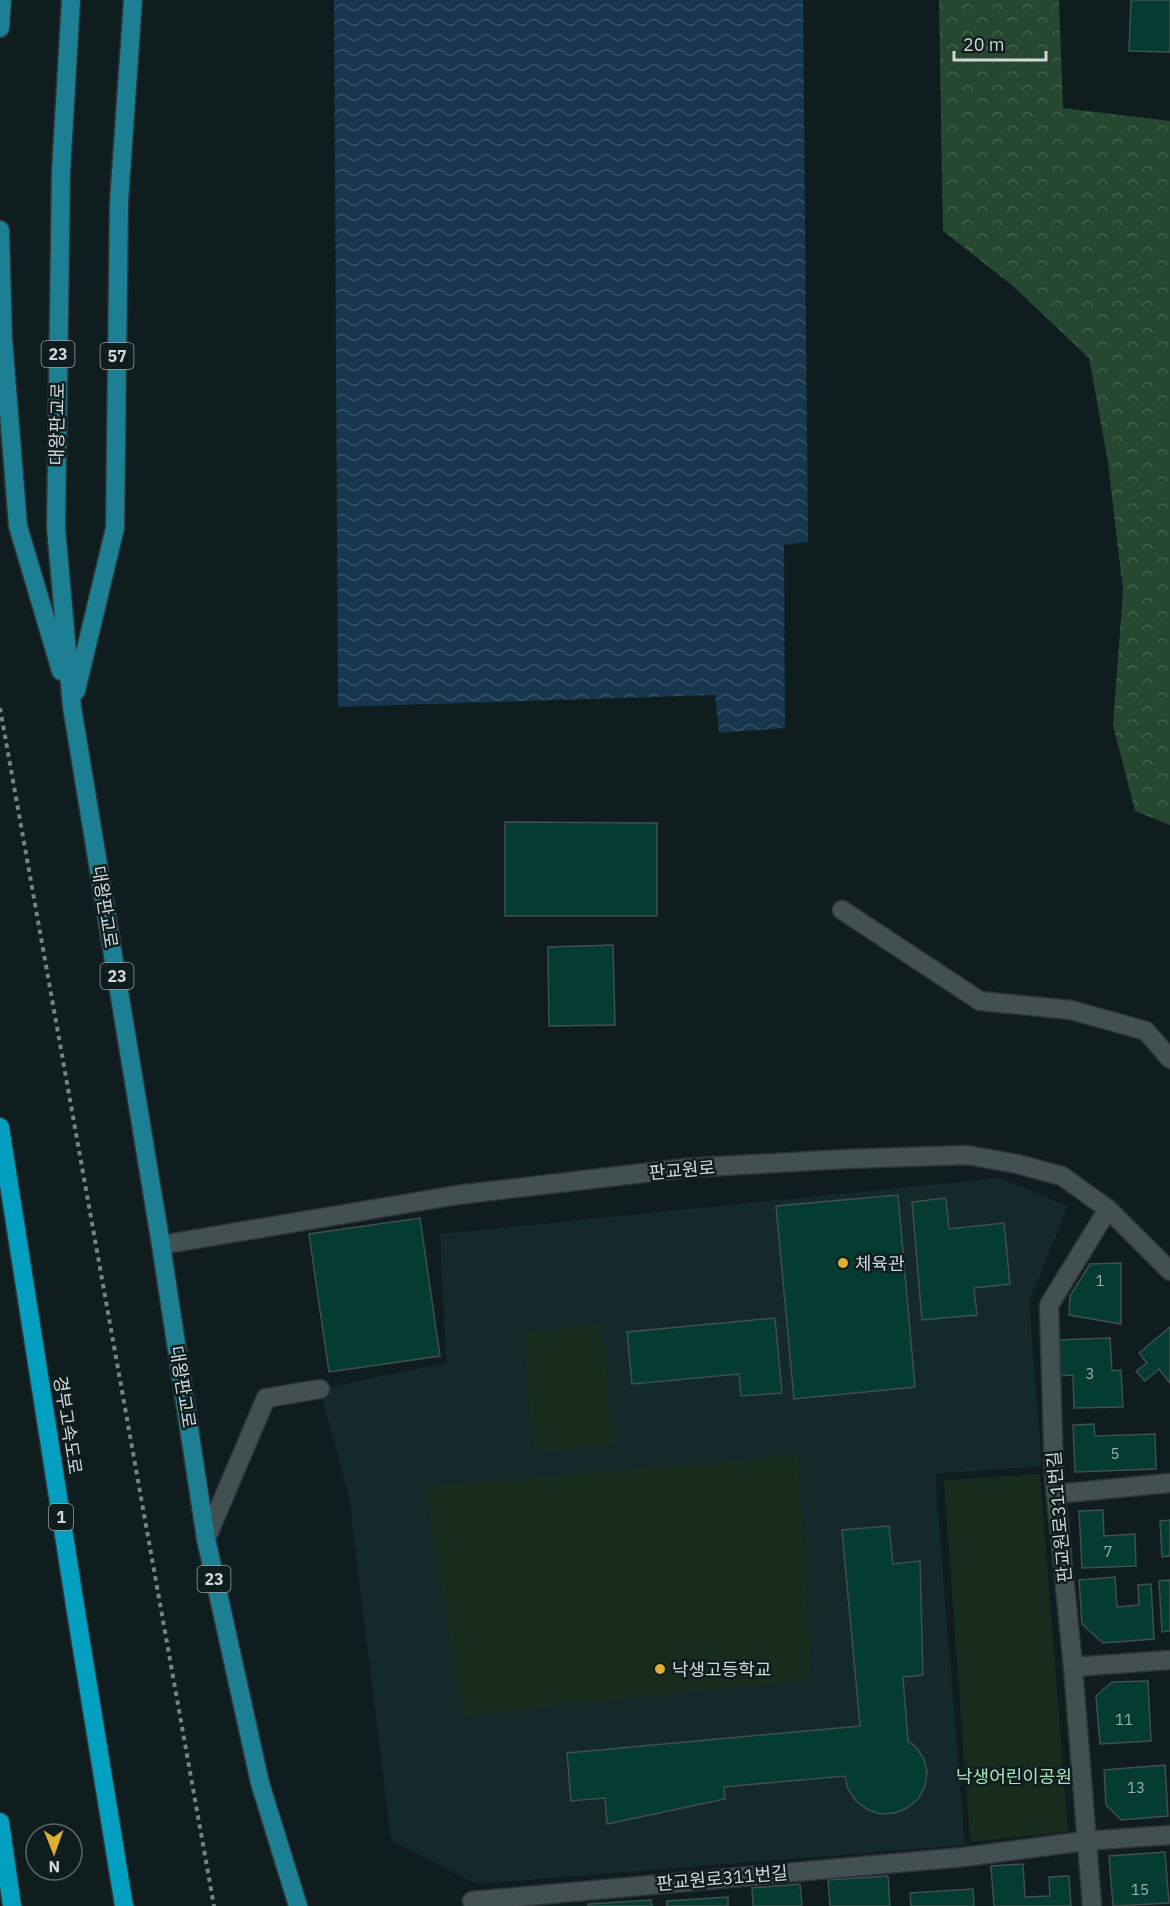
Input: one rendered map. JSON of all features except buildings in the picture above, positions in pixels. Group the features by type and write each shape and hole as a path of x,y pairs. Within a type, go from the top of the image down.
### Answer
{"highway":[{"name":"경부고속도로","path":"0,1127 124,1906"},
{"path":"0,1822 12,1906"}],"main road":[{"path":"0,28 2,0"},
{"name":"대왕판교로","path":"71,0 62,172 56,528 72,707 161,1245 206,1539 260,1783 298,1906"},
{"name":"57","path":"72,707 115,528 119,202 133,0"},
{"path":"0,230 3,338 18,526 72,707"}],"street":[{"path":"842,910 980,1001 1071,1010 1146,1031 1170,1059"},
{"name":"판교원로","path":"161,1245 457,1195 686,1168 967,1155 1017,1164 1062,1176 1108,1209 1170,1271"},
{"name":"판교원로311번길","path":"1092,1906 1085,1841 1073,1667 1056,1494 1049,1305 1108,1209"},
{"path":"206,1539 266,1398 320,1389"},
{"path":"1056,1494 1170,1483"},
{"path":"1073,1667 1170,1660"},
{"path":"1085,1841 1170,1835"},
{"name":"판교원로311번길","path":"474,1906 472,1901 964,1857 1085,1841"}],"path":[{"path":"0,708 214,1906"}],"shaded area":[{"name":"낙생고등학교","path":"1000,1178 1068,1206 1029,1302 1042,1466 935,1474 965,1845 477,1884 391,1840 349,1498 320,1389 446,1363 440,1234"}],"green space":[{"path":"939,0 1059,0 1063,108 1170,121 1170,825 1135,811 1113,725 1123,591 1108,462 1089,358 1013,286 943,231"},
{"path":"602,1324 614,1445 534,1453 522,1333"},
{"path":"798,1455 812,1679 462,1716 424,1487"},
{"name":"낙생어린이공원","path":"1040,1474 1068,1832 970,1842 944,1480"}],"water":[{"path":"334,0 803,0 808,542 784,545 785,728 719,733 715,695 338,707"}],"place":[{"name":"체육관","path":"843,1263"},
{"name":"낙생고등학교","path":"660,1669"}]}
